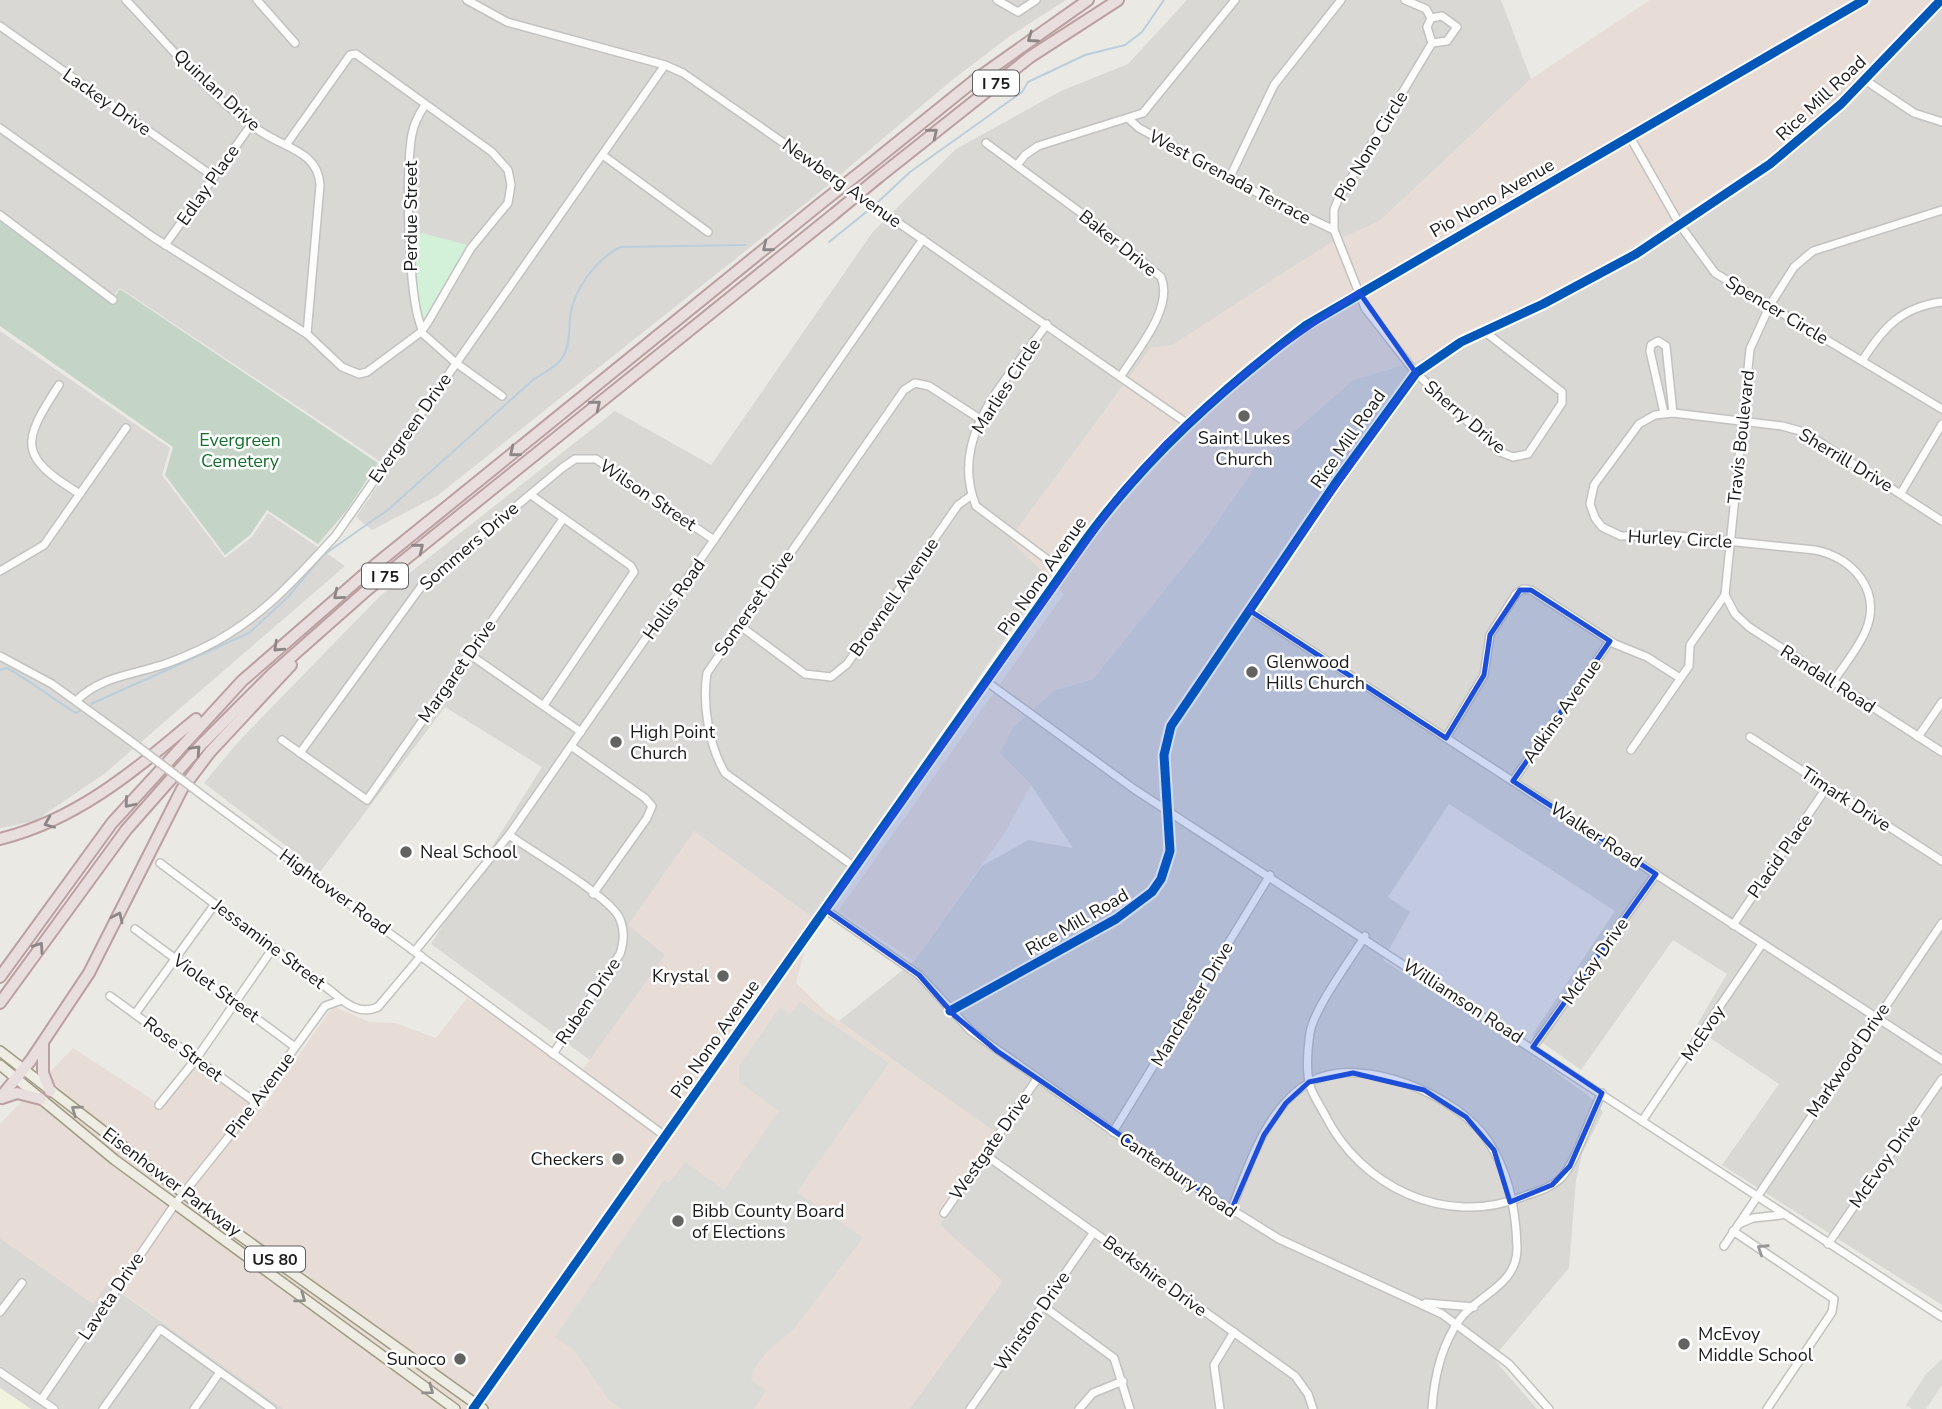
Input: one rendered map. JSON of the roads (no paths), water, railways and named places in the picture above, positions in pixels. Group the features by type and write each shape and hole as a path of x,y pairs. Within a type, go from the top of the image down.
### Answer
{"highway":[{"name":"I 75","path":"0,977 112,823 242,681 345,589 820,204 975,80 1088,0"},
{"name":"I 75","path":"0,1003 95,869 163,787 243,702 331,620 1030,57 1118,0"},
{"path":"0,1099 43,1042 94,964 182,789 210,752 331,620"},
{"path":"0,839 48,824 100,797 242,681"},
{"path":"43,1042 43,1073 50,1091"},
{"path":"0,1099 17,1093 41,1099"}],"main road":[{"name":"Pio Nono Avenue","path":"478,1407 665,1136 1064,572 1114,503 1188,424 1289,338 1359,292 1864,0"},
{"name":"Eisenhower Parkway","path":"2,1052 41,1099 175,1204 455,1409"},
{"name":"Eisenhower Parkway","path":"0,1065 50,1091 183,1194 478,1407"}],"street":[{"name":"Quinlan Drive","path":"126,0 251,125 309,158 319,173 307,334"},
{"path":"257,0 295,43"},
{"name":"Newberg Avenue","path":"467,0 507,22 665,65 705,88 1188,424"},
{"path":"997,0 1016,12 1026,9 1036,0"},
{"path":"1017,165 1038,146 1143,113 1235,0"},
{"path":"1230,177 1274,85 1341,0"},
{"path":"1405,0 1426,9 1431,18"},
{"name":"Rice Mill Road","path":"950,1011 1142,902 1161,879 1168,861 1171,836 1164,755 1171,726 1377,424 1416,373 1437,356 1579,285 1680,225 1784,153 1865,80 1941,0"},
{"path":"1441,16 1457,27 1447,41 1432,43 1427,27 1431,18 1441,16"},
{"name":"Lackey Drive","path":"0,26 214,177"},
{"name":"Pio Nono Circle","path":"1334,230 1332,222 1338,202 1432,43"},
{"path":"0,128 165,245 307,334 342,367 359,374 372,369 421,331 471,248 508,203 511,185 508,170 500,160 363,58 351,55 286,145"},
{"name":"Evergreen Drive","path":"78,701 104,681 163,665 216,641 266,608 336,535 604,156 665,65"},
{"path":"1865,80 1914,113 1942,122"},
{"name":"Perdue Street","path":"421,331 411,288 410,169 414,125 425,105"},
{"name":"West Grenada Terrace","path":"1129,119 1302,216 1334,230"},
{"name":"Edlay Place","path":"165,245 251,125"},
{"name":"Spencer Circle","path":"1630,137 1680,225 1715,273 1942,409"},
{"name":"Baker Drive","path":"986,143 1103,229 1161,277 1165,286 1162,306 1121,376"},
{"path":"604,156 708,232"},
{"name":"Travis Boulevard","path":"1725,596 1750,349 1770,305 1794,267 1813,251 1942,210"},
{"path":"0,215 113,300"},
{"path":"1334,230 1359,292"},
{"name":"Hollis Road","path":"380,1005 509,835 923,239"},
{"name":"Sherry Drive","path":"1359,292 1365,308 1416,373 1500,452 1513,457 1528,454 1562,403 1562,393 1484,331"},
{"path":"1862,361 1879,334 1898,316 1921,305 1942,302"},
{"name":"Marlies Circle","path":"972,495 968,451 980,419 1047,324"},
{"path":"421,331 456,363 502,396"},
{"path":"1664,414 1650,351 1651,345 1658,341 1666,346 1673,413"},
{"name":"Somerset Drive","path":"856,868 725,773 717,760 707,708 707,673 904,390 915,383 929,386 980,419"},
{"path":"59,385 34,422 30,438 34,459 47,473 80,494"},
{"name":"Hurley Circle","path":"1742,422 1673,413 1639,424 1594,485 1590,504 1595,518 1606,530 1621,536 1668,536 1729,541 1829,553 1844,561 1862,579 1870,603 1868,625 1833,682"},
{"name":"Sherrill Drive","path":"1742,422 1804,432 1942,522"},
{"path":"1901,493 1942,424"},
{"path":"1,569 44,545 126,428"},
{"name":"Wilson Street","path":"580,458 596,459 714,540"},
{"name":"Sommers Drive","path":"300,753 423,584 562,468 580,458"},
{"path":"531,495 631,566 633,575 544,705"},
{"path":"972,495 982,513 1064,572"},
{"name":"Brownell Avenue","path":"738,625 805,674 831,677 847,664 958,505 972,495"},
{"name":"Margaret Drive","path":"300,753 367,800 563,519"},
{"path":"1446,738 1484,675 1490,635 1520,590 1531,590 1610,641 1647,657 1680,678"},
{"path":"1631,750 1689,666 1690,645 1725,596"},
{"name":"Randall Road","path":"1725,596 1740,621 1942,752"},
{"name":"Walker Road","path":"1249,610 1942,1060"},
{"name":"Adkins Avenue","path":"1513,781 1610,641"},
{"path":"469,654 581,732"},
{"name":"Hightower Road","path":"0,656 78,701 665,1136"},
{"name":"Williamson Road","path":"987,682 1167,810 1365,936 1755,1198 1942,1317"},
{"path":"1918,737 1942,702"},
{"name":"Timark Drive","path":"1750,737 1942,861"},
{"path":"282,740 300,753"},
{"path":"571,746 645,798 652,806 647,818 593,894"},
{"name":"Placid Place","path":"1732,925 1827,787"},
{"name":"Ruben Drive","path":"509,835 593,894 617,914 623,926 624,941 620,954 553,1054"},
{"name":"Jessamine Street","path":"160,863 331,991 339,1000 363,1011 380,1005"},
{"name":"McKay Drive","path":"1533,1047 1656,874"},
{"name":"Manchester Drive","path":"1113,1132 1270,875"},
{"path":"135,1014 215,904"},
{"name":"Canterbury Road","path":"826,910 919,975 935,989 950,1011 971,1031 1113,1132 1231,1211 1306,1253 1421,1303 1457,1325 1508,1364 1549,1409"},
{"name":"Markwood Drive","path":"1724,1246 1942,923"},
{"name":"Violet Street","path":"135,929 295,1048"},
{"path":"1365,936 1312,1022 1309,1082 1326,1119 1348,1151 1390,1185 1419,1200 1444,1206 1471,1208 1510,1202 1552,1185 1564,1174 1602,1093"},
{"name":"McEvoy","path":"1642,1121 1762,944"},
{"path":"159,1105 196,1059 273,948"},
{"name":"Rose Street","path":"110,996 255,1102"},
{"name":"Pine Avenue","path":"183,1194 325,1006 339,1000"},
{"path":"1231,1211 1276,1116 1309,1082 1319,1078 1365,1073 1402,1081 1439,1098 1466,1117 1488,1140 1503,1168 1516,1233 1516,1260 1504,1281 1457,1325 1439,1365 1432,1409"},
{"name":"Westgate Drive","path":"944,1213 1037,1079"},
{"name":"McEvoy Drive","path":"1828,1244 1942,1079"},
{"name":"Berkshire Drive","path":"984,1154 1295,1376 1308,1394 1312,1409"},
{"name":"Laveta Drive","path":"41,1400 183,1194"},
{"path":"1767,1409 1798,1366 1835,1304 1830,1295 1736,1228 1753,1218 1783,1215"},
{"name":"Winston Drive","path":"970,1409 1094,1232"},
{"path":"0,1312 22,1283"},
{"path":"1421,1303 1474,1307"},
{"path":"1043,1306 1111,1354 1118,1364 1130,1409"},
{"path":"103,1409 160,1329 272,1409"},
{"path":"1220,1409 1214,1365 1234,1332"},
{"path":"0,1372 54,1409"},
{"path":"194,1409 220,1372"},
{"path":"1079,1409 1093,1393 1123,1381"}],"waterway":[{"path":"878,202 910,172 1022,92 1028,82 1085,55 1125,45 1142,32 1164,0"},
{"path":"829,242 870,209"},
{"path":"91,704 249,633 288,597 322,556 389,509 534,379 558,362 567,346 570,317 576,296 595,267 611,253 620,247 745,245"},
{"path":"0,670 7,668 76,713 81,710"}],"place":[{"name":"Saint Lukes Church","path":"1244,416"},
{"name":"Glenwood Hills Church","path":"1252,672"},
{"name":"High Point Church","path":"616,742"},
{"name":"Neal School","path":"406,852"},
{"name":"Krystal","path":"723,976"},
{"name":"Checkers","path":"618,1159"},
{"name":"Bibb County Board of Elections","path":"678,1221"},
{"name":"McEvoy Middle School","path":"1684,1344"},
{"name":"Sunoco","path":"460,1359"}],"park label":[{"name":"Evergreen Cemetery","path":"240,450"}]}
